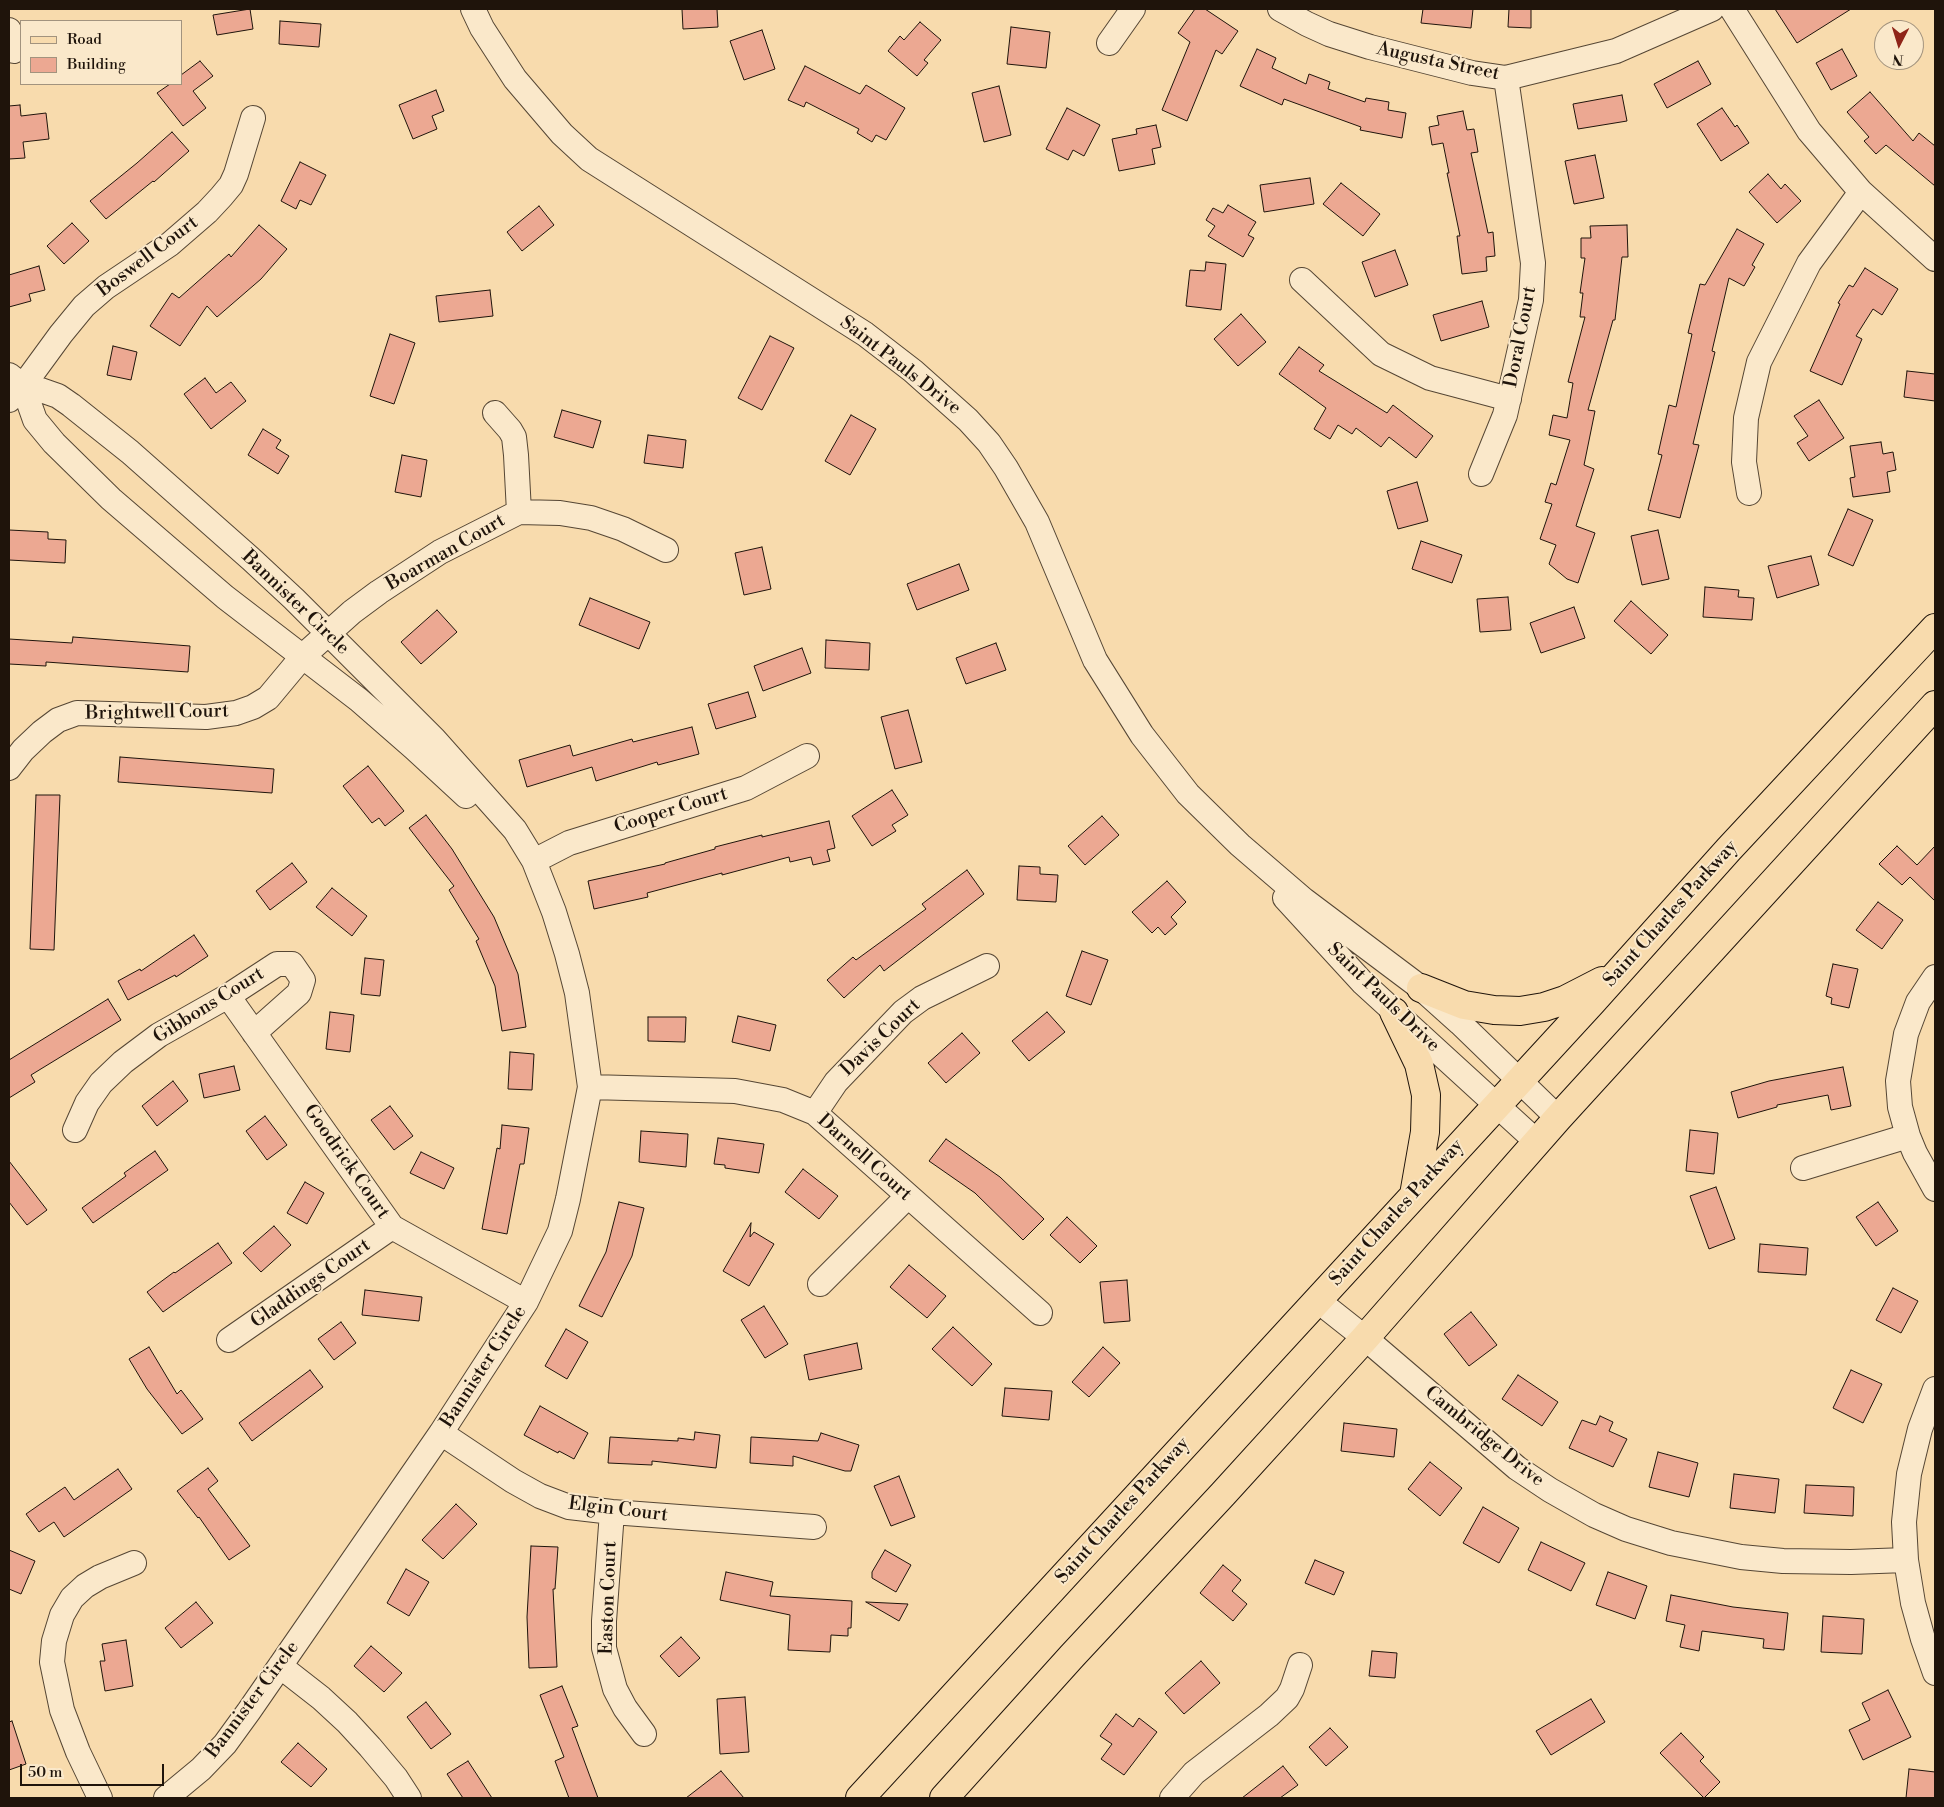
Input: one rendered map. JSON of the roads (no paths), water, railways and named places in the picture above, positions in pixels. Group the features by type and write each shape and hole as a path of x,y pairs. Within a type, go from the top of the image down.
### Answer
{"main road":[{"name":"Saint Charles Parkway","path":"860,1798 1414,1196 1729,849 1935,628"},
{"path":"944,1798 1365,1338 1558,1118 1935,705"},
{"path":"1421,988 1464,1005 1520,1012 1544,1008 1565,1000 1617,973"},
{"path":"1394,1012 1419,1064 1426,1095 1425,1132 1414,1196"}],"street":[{"name":"Saint Pauls Drive","path":"473,9 482,28 515,79 562,134 589,160 865,334 913,371 968,420 989,443 1037,522 1095,660 1142,735 1188,794 1240,845 1304,900 1421,988 1558,1118"},
{"path":"1109,44 1133,9"},
{"name":"Augusta Street","path":"1280,9 1329,34 1363,45 1472,73 1506,78 1616,51 1712,9"},
{"path":"1732,9 1808,131 1861,192 1935,259"},
{"name":"Doral Court","path":"1481,474 1505,415 1531,300 1533,263 1506,78"},
{"name":"Boswell Court","path":"13,387 84,306 106,287 170,244 222,197 236,174 252,118"},
{"path":"1749,493 1744,462 1746,418 1759,362 1809,263 1861,192"},
{"path":"1302,280 1381,354 1430,378 1509,399"},
{"name":"Bannister Circle","path":"13,387 38,389 58,396 130,452 287,592 434,739 514,830 534,861 554,912 577,993 590,1087 572,1181 560,1230 526,1302 441,1433 225,1744 201,1769 166,1798"},
{"name":"Bannister Circle","path":"13,387 35,420 54,443 111,499 226,597 304,656 414,748 534,861"},
{"path":"495,413 514,437 519,512"},
{"name":"Boarman Court","path":"304,656 352,612 379,592 440,552 519,512 560,513 591,518 623,529 666,550"},
{"name":"Brightwell Court","path":"9,768 23,750 42,732 58,720 77,714 206,717 236,713 253,707 268,698 304,656"},
{"name":"Cooper Court","path":"534,861 569,844 746,788 807,756"},
{"name":"Saint Pauls Drive","path":"1240,845 1344,962 1394,1012 1537,1142"},
{"name":"Gibbons Court","path":"74,1130 87,1103 101,1083 123,1062 160,1035 228,996 277,964 292,964 303,980 299,993 254,1033"},
{"name":"Davis Court","path":"814,1113 836,1082 903,1012 922,998 988,966"},
{"path":"1935,977 1918,1002 1906,1034 1898,1081 1900,1107 1908,1136 1935,1189"},
{"name":"Goodrick Court","path":"228,996 392,1227 526,1302"},
{"name":"Darnell Court","path":"590,1087 735,1091 783,1100 814,1113 1040,1313"},
{"path":"1803,1168 1908,1136"},
{"path":"820,1284 908,1197"},
{"name":"Gladdings Court","path":"229,1340 392,1227"},
{"name":"Cambridge Drive","path":"1318,1300 1517,1468 1550,1490 1594,1515 1626,1529 1671,1543 1741,1557 1810,1562 1906,1560"},
{"path":"1935,1389 1920,1429 1909,1474 1904,1522 1906,1560 1913,1603 1935,1673"},
{"name":"Elgin Court","path":"441,1433 513,1481 540,1496 569,1506 612,1512 814,1527"},
{"name":"Easton Court","path":"612,1512 604,1621 604,1648 615,1689 625,1708 644,1734"},
{"path":"100,1798 78,1752 62,1710 52,1662 54,1641 62,1615 72,1598 84,1586 134,1562"},
{"path":"1172,1798 1194,1773 1269,1715 1287,1698 1300,1665"},
{"path":"280,1666 321,1698 347,1722 396,1778 410,1798"}]}
